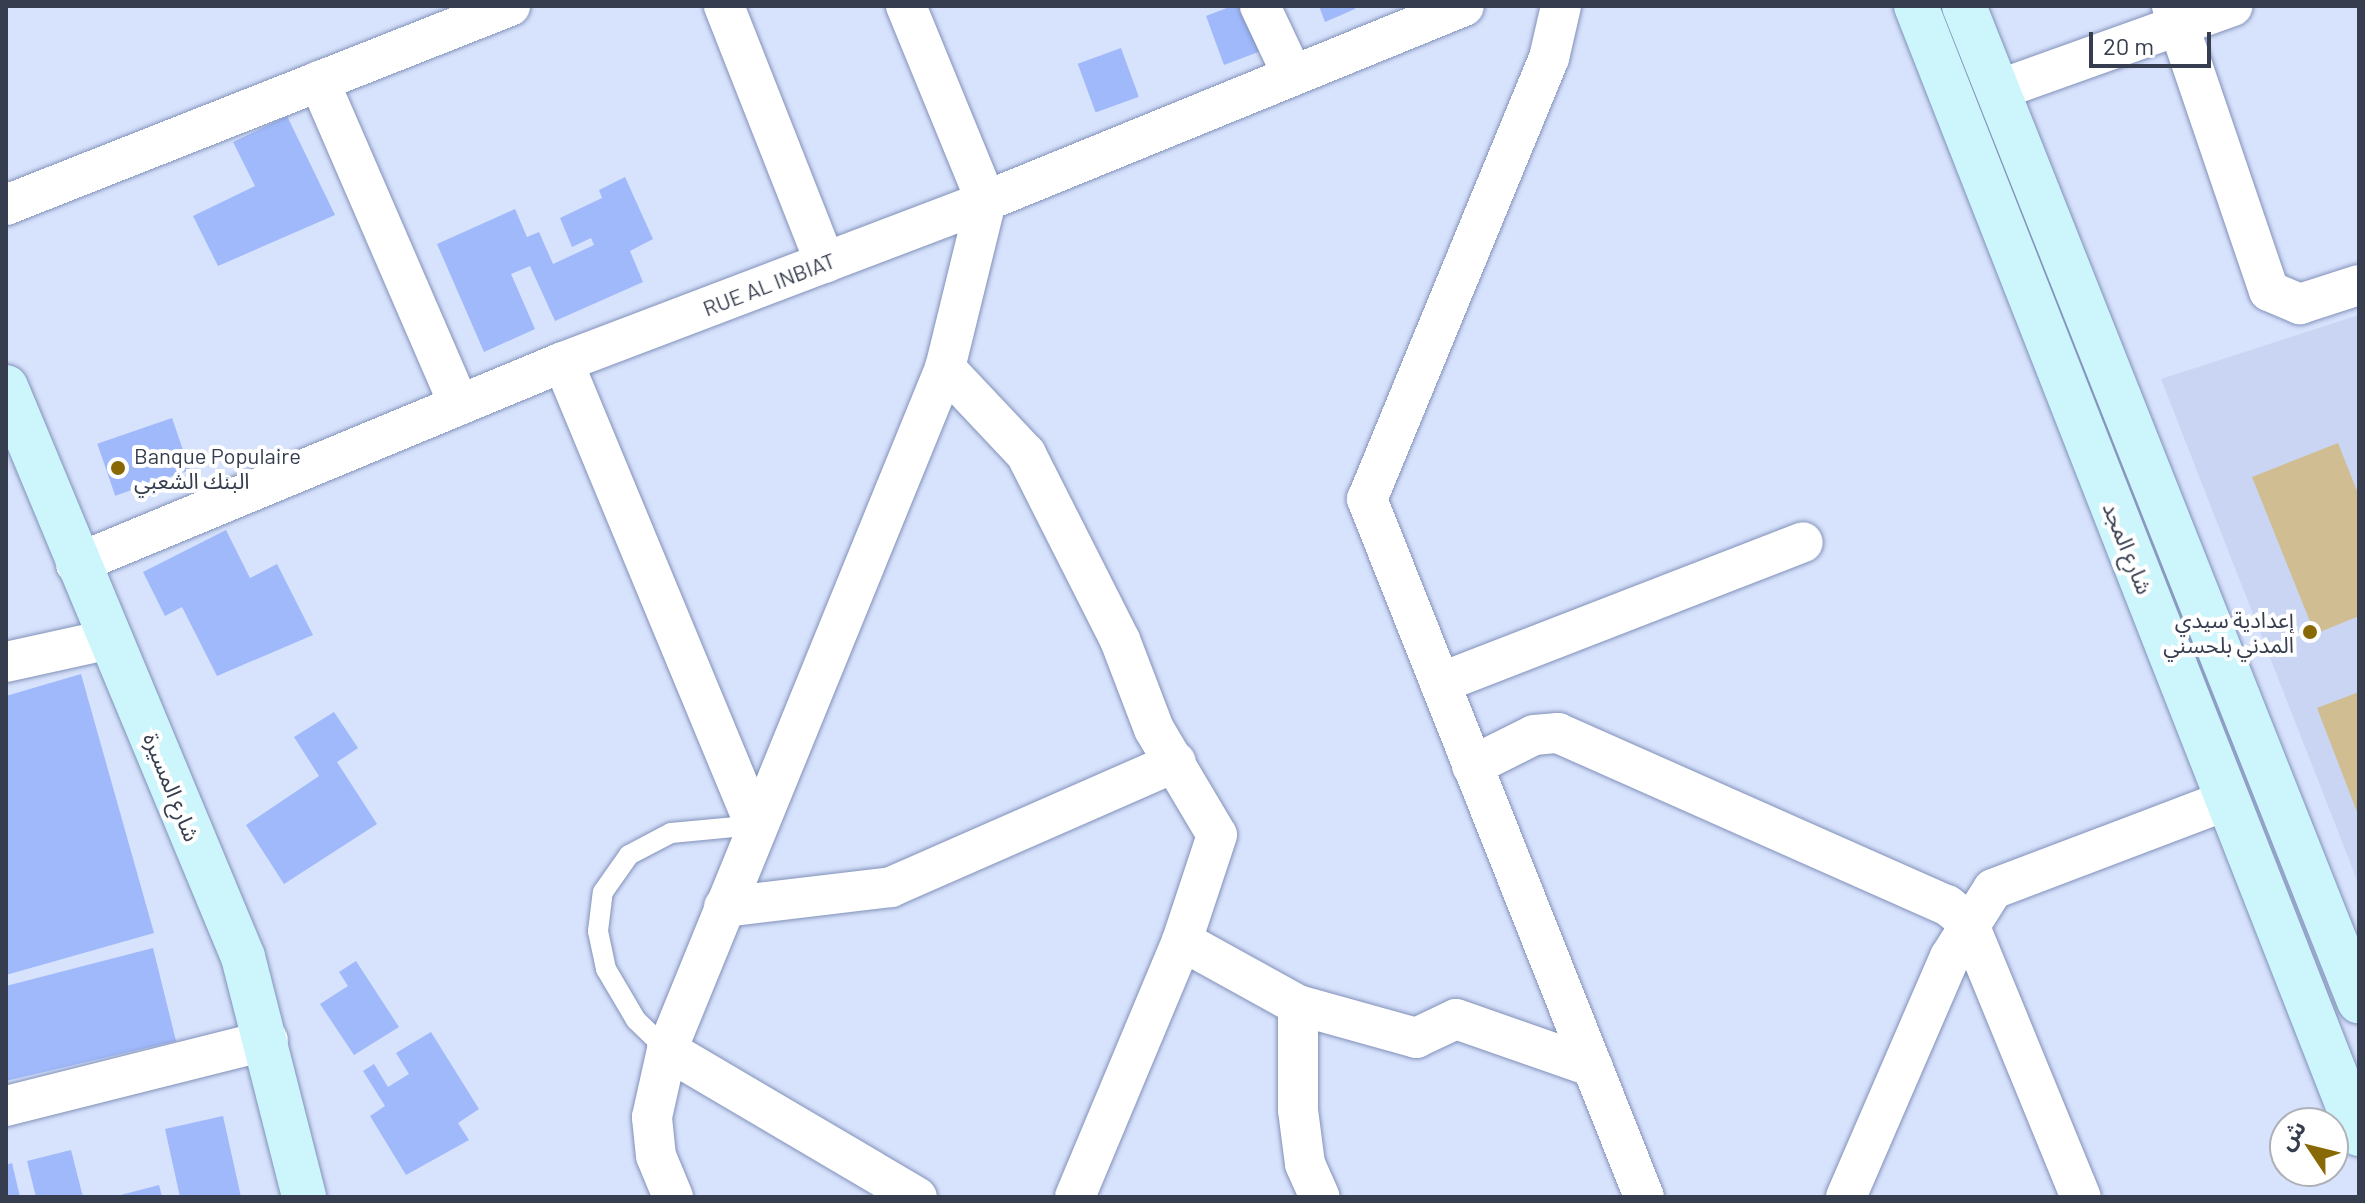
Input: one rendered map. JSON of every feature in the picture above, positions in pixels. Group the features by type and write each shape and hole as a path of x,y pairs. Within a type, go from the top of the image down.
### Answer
{"main road":[{"name":"شارع المجد","path":"1916,6 2359,1134"},
{"path":"1964,6 2359,1001"},
{"name":"شارع المسيرة","path":"6,387 76,564 111,639 243,957 268,1040 304,1197"}],"street":[{"path":"6,205 510,6"},
{"path":"724,6 825,263"},
{"path":"673,1197 656,1156 652,1117 667,1050 755,825 945,368 986,201 906,6"},
{"path":"1260,6 1293,76"},
{"name":"RUE AL INBIAT","path":"76,564 563,362 986,201 1464,6"},
{"path":"1561,6 1549,58 1367,499 1644,1197"},
{"path":"1998,90 2174,15 2232,6"},
{"path":"2174,15 2269,291 2300,304 2359,285"},
{"path":"319,81 459,405"},
{"path":"563,362 755,825"},
{"path":"945,368 1026,454 1176,762 1217,835 1182,941 1075,1197"},
{"path":"1440,683 1803,542"},
{"path":"6,662 111,639"},
{"path":"1472,766 1534,735 1593,744 1919,890 1968,922 2081,1197"},
{"path":"724,907 891,887 1176,762"},
{"path":"1846,1197 1968,922 1993,889 2016,877 2227,800"},
{"path":"1182,941 1298,1005 1416,1038 1456,1019 1593,1067"},
{"path":"1298,1005 1298,1110 1305,1164 1320,1197"},
{"path":"6,1106 268,1040"},
{"path":"667,1050 917,1197"}],"lane":[{"path":"667,1050 636,1020 606,969 598,931 603,892 629,855 671,833 755,825"}],"shaded area":[{"name":"إعدادية سيدي المدني بلحسني","path":"2359,315 2359,885 2161,379"},
{"path":"2338,443 2359,496 2359,616 2315,634 2252,477"},
{"path":"2359,692 2359,817 2317,708"}],"building":[{"path":"1232,6 1244,6 1261,51 1224,65 1206,16"},
{"path":"1319,6 1354,6 1355,9 1325,22"},
{"path":"1121,48 1139,97 1096,113 1078,64"},
{"path":"287,116 335,215 218,266 193,216 255,186 233,142"},
{"path":"625,177 653,239 630,251 643,282 555,321 530,266 511,274 535,329 484,352 437,244 515,209 527,237 539,232 553,264 594,245 591,238 572,247 560,218 602,198 599,190"},
{"path":"172,418 190,470 115,496 97,444"},
{"path":"226,530 250,578 277,564 313,635 217,676 182,607 165,616 143,572"},
{"path":"81,674 154,933 6,975 6,696"},
{"path":"334,712 358,748 337,762 377,824 284,884 246,825 319,776 294,737"},
{"path":"153,948 176,1041 6,1081 6,986"},
{"path":"356,961 399,1027 354,1055 320,1004 348,986 339,972"},
{"path":"431,1032 479,1109 458,1123 469,1140 406,1175 370,1116 385,1106 363,1071 374,1064 388,1087 409,1074 396,1053"},
{"path":"223,1116 241,1197 180,1197 165,1129"},
{"path":"71,1150 83,1197 36,1197 27,1161"},
{"path":"12,1163 20,1197 6,1197 6,1165"},
{"path":"159,1185 162,1197 117,1197 117,1196"}],"place":[{"name":"Banque Populaire البنك الشعبي","path":"118,468"},
{"name":"إعدادية سيدي المدني بلحسني","path":"2310,632"}]}
